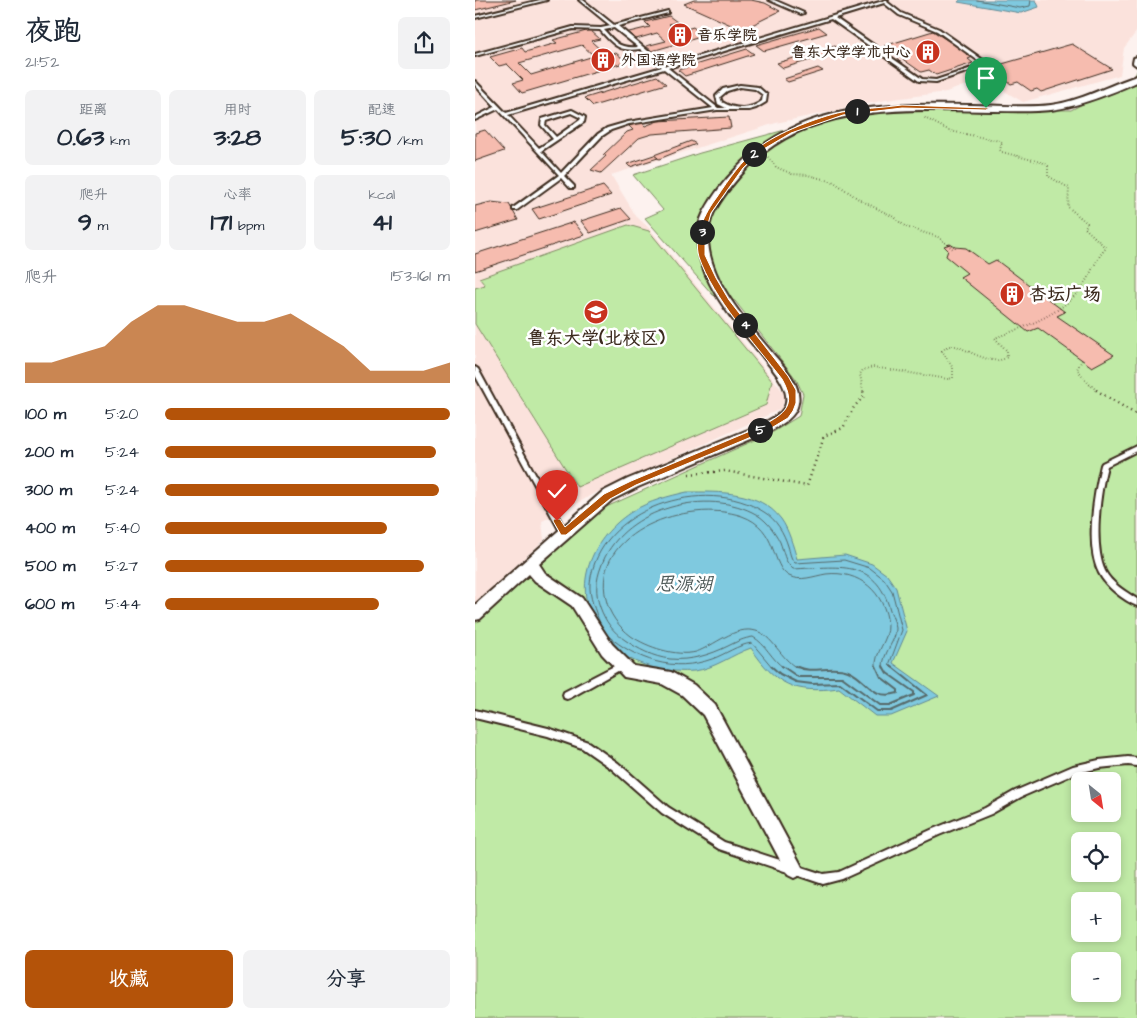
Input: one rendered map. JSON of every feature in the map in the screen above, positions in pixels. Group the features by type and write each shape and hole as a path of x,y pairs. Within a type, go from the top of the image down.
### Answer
{"street":[{"path":"475,614 563,533 607,496 633,483 765,428 785,416 790,409 793,403 792,390 785,377 727,301 702,255 702,235 708,213 741,167 760,148 789,132 842,114 867,109 923,107 1041,108 1058,106 1137,79"},
{"path":"530,564 539,577 577,602 607,649 630,672 665,677 688,690 709,710 794,869"}],"lane":[{"path":"475,17 545,0"},
{"path":"581,0 717,109"},
{"path":"771,0 802,12"},
{"path":"505,115 885,1 900,14 938,30 984,63 983,66 936,81 921,80 832,18"},
{"path":"475,55 573,28 601,29 667,12"},
{"path":"601,29 620,48 629,50 642,48"},
{"path":"475,82 572,187"},
{"path":"515,209 561,176 599,135 609,129 627,123 717,109 732,109 754,108 762,103 765,95 760,90 751,87 730,88 722,92 719,100 723,105 732,109"},
{"path":"475,119 498,107"},
{"path":"538,151 582,121 583,118 572,111 543,120 543,125 555,138"},
{"path":"475,369 563,533"},
{"path":"1137,448 1104,465 1099,482 1095,549 1102,573 1121,593 1137,603"},
{"path":"567,695 623,665"},
{"path":"475,714 548,732 585,745 615,766 665,810 722,846 823,879 839,876 936,832 988,811 1018,794 1073,770 1099,764 1137,762"}],"path":[{"path":"688,474 725,471 807,486 825,436 843,428 854,407 864,396 860,374 863,370 873,367 948,379 953,378 953,368 942,351 950,345 995,361 1002,361 1007,357 1008,352 995,338 1054,313 1067,304 1081,287 1098,256 1106,248 1085,228 1087,223 1067,207 1069,188 1048,176 1048,166 1044,163 1002,152 1000,150 1002,142 1000,140 960,135 938,127 921,116 923,107"},
{"path":"760,148 776,167 792,174 808,175 833,182 860,200 893,216 906,227 938,237 953,249"},
{"path":"1082,360 1077,369 1083,380 1095,390 1121,402 1137,416"}],"shaded area":[{"name":"鲁东大学(北校区)","path":"475,0 1137,0 1137,31 1124,48 1120,75 1023,102 984,79 946,92 886,100 776,123 611,175 636,216 650,229 786,395 781,409 591,495 570,508 542,521 544,540 475,603"}],"green space":[{"path":"1137,71 1137,1018 475,1018 475,624 604,508 773,432 799,416 803,394 796,379 735,301 713,295 645,218 663,210 633,175 700,153 848,113 907,109 1071,110 1134,78"},
{"path":"628,225 649,231 772,381 766,405 577,487 475,324 475,288 485,285 479,278"}],"water":[{"path":"960,0 1036,0 1039,7 1021,13 958,2"},
{"name":"思源湖","path":"687,492 725,493 750,498 762,503 772,510 784,523 797,559 845,555 872,564 887,575 896,588 907,631 893,663 939,696 891,716 875,716 839,688 810,689 798,688 787,684 769,671 751,648 709,667 694,671 655,668 626,657 616,650 593,621 587,603 585,587 587,572 592,558 599,544 620,520 639,507"}],"building":[{"path":"475,0 516,0 475,10"},
{"path":"694,0 751,0 765,3 780,11 742,30 684,4"},
{"name":"音乐学院","path":"669,16 677,22 669,24 677,32 693,27 704,36 652,51 646,46 666,41 657,33 636,39 629,32 650,27 645,22"},
{"path":"819,27 827,33 764,51 756,45"},
{"name":"外国语学院","path":"590,30 600,39 591,41 607,56 616,53 627,62 522,93 513,83 523,80 507,64 499,66 490,57 522,48 525,52 557,43 553,40","holes":["582,45 594,56 531,75 519,63"]},
{"name":"鲁东大学学术中心","path":"933,31 973,57 968,59 973,63 936,75 929,70 921,72 884,46"},
{"path":"1072,44 1112,69 1041,92 1037,89 1031,91 1018,82 1011,84 988,68"},
{"path":"835,46 842,51 783,68 777,63"},
{"path":"747,49 754,54 685,76 678,70"},
{"path":"818,68 823,71 788,82 784,79"},
{"path":"657,76 666,84 593,106 585,98"},
{"path":"729,117 731,128 652,134 639,138 601,173 591,170 606,156 603,155 627,132 633,130 629,126 641,122 645,126 658,121"},
{"path":"485,130 504,151 475,161 475,133"},
{"path":"691,141 696,144 659,159 654,155"},
{"path":"654,155 658,158 630,167 627,164"},
{"path":"603,186 611,195 539,219 532,209"},
{"path":"491,202 509,204 518,220 475,233 475,206"},
{"path":"621,208 631,219 590,233 581,221"},
{"path":"574,222 584,235 475,271 475,254"},
{"name":"杏坛广场","path":"950,244 955,247 966,248 988,264 996,260 1065,312 1057,316 1114,355 1092,367 1038,328 1028,332 960,277 967,273 946,256 948,250 944,246"}],"place":[{"name":"音乐学院","path":"680,35"},
{"name":"鲁东大学学术中心","path":"928,52"},
{"name":"外国语学院","path":"603,60"},
{"name":"杏坛广场","path":"1012,294"},
{"name":"鲁东大学(北校区)","path":"596,312"}],"route":[{"path":"557,521 563,533 607,496 633,483 765,428 785,416 790,409 793,403 792,390 785,377 727,301 702,255 702,235 708,213 741,167 760,148 789,132 842,114 867,109 902,107 986,108"}]}
